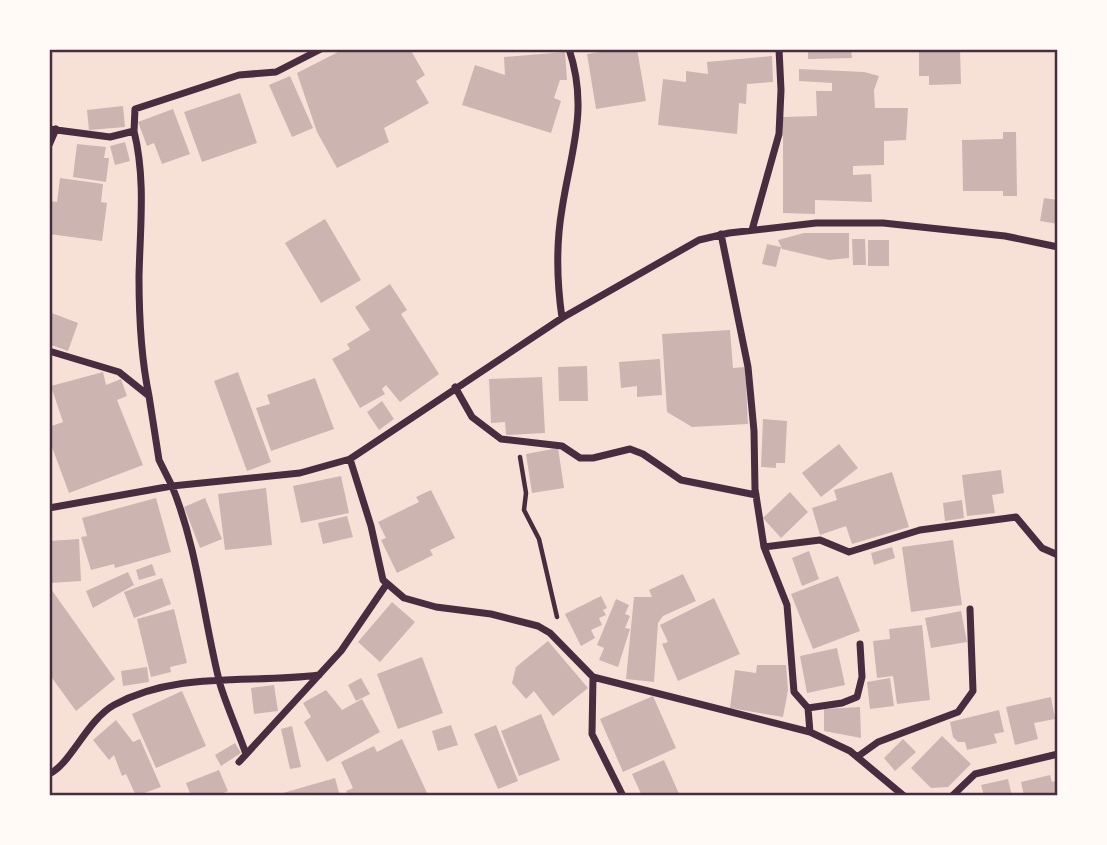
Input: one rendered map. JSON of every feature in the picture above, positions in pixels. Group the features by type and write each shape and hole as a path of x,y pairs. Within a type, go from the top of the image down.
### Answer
{"street":[{"path":"246,754 220,680 201,582 185,518 159,460 144,372 139,280 140,158 134,131 135,109 239,75 276,72 321,49"},
{"path":"562,317 557,288 561,212 580,119 575,68 569,49"},
{"path":"752,230 779,134 779,49"},
{"path":"49,145 52,129 110,137 134,131"},
{"path":"49,509 172,486 300,473 350,459 562,317 699,240 721,234 816,223 883,223 1005,236 1058,247"},
{"path":"721,234 748,367 756,495 764,547 787,605 794,692 808,708 810,732"},
{"path":"49,351 119,372 149,396"},
{"path":"454,387 472,417 501,439 517,443 562,446 580,458 593,458 630,449 643,454 681,481 756,495"},
{"path":"350,459 386,585 404,598 436,607 491,614 538,626 550,634 593,677 810,732 857,757 904,796"},
{"path":"764,547 820,540 849,552 920,530 1016,517 1042,548 1058,555"},
{"path":"239,762 341,651 386,585"},
{"path":"857,757 878,742 958,712 973,691 970,609"},
{"path":"808,708 857,697 862,677 860,644"},
{"path":"49,774 59,770 81,736 111,706 138,694 175,683 319,675"},
{"path":"593,677 592,734 623,796"},
{"path":"952,796 975,774 1058,754"}],"path":[{"path":"517,443 526,493 524,510 539,540 557,616 550,634"}],"building":[{"path":"344,49 410,49 425,75 416,81 429,103 384,128 389,142 337,168 317,132 297,73"},
{"path":"637,49 646,101 596,109 587,54"},
{"path":"808,49 851,49 852,58 808,59"},
{"path":"919,49 960,49 961,84 929,85 929,76 919,76"},
{"path":"565,52 567,80 560,80 554,98 561,101 551,133 462,105 475,65 505,75 504,57"},
{"path":"772,56 773,82 747,84 746,104 739,103 737,134 658,125 663,79 686,82 686,71 708,74 707,62"},
{"path":"799,69 864,72 879,76 874,90 875,108 908,108 906,140 884,141 884,165 853,166 853,175 871,174 872,202 815,200 815,214 783,213 783,117 817,116 816,91 832,91 832,83 799,81"},
{"path":"290,76 313,128 292,137 269,85"},
{"path":"240,93 257,143 202,162 184,112"},
{"path":"123,106 125,127 89,130 87,110"},
{"path":"173,109 190,154 162,164 154,143 147,146 138,122"},
{"path":"1003,132 1016,132 1017,196 1003,196 1003,191 963,191 962,140 1003,139"},
{"path":"125,142 130,161 115,165 110,146"},
{"path":"77,144 106,147 104,158 109,158 106,182 73,177"},
{"path":"60,178 103,184 101,202 107,203 102,241 49,234 49,201 57,202"},
{"path":"1044,198 1058,200 1058,224 1040,221"},
{"path":"325,219 361,280 321,303 285,243"},
{"path":"804,233 849,233 849,258 829,260 782,249 778,240"},
{"path":"852,239 865,239 866,265 853,265"},
{"path":"868,240 889,240 889,266 868,266"},
{"path":"767,244 781,247 776,267 762,264"},
{"path":"390,284 407,310 401,314 439,374 400,402 386,385 382,389 385,394 360,408 332,359 350,349 347,344 370,330 355,307"},
{"path":"49,312 78,323 68,351 49,344"},
{"path":"730,330 733,368 745,367 748,424 692,427 667,412 662,334"},
{"path":"660,359 662,395 637,397 637,386 621,388 619,362"},
{"path":"587,366 588,401 559,401 558,367"},
{"path":"103,372 106,385 121,379 127,396 117,400 143,465 69,493 49,439 49,427 63,422 51,386"},
{"path":"238,372 271,462 247,471 214,381"},
{"path":"542,377 545,433 506,435 505,422 491,423 489,379"},
{"path":"315,378 334,429 271,451 256,408 270,404 267,395"},
{"path":"382,401 394,419 379,430 367,412"},
{"path":"763,419 787,421 785,463 776,463 776,468 761,467"},
{"path":"839,444 858,468 821,497 802,473"},
{"path":"558,448 564,488 532,493 526,454"},
{"path":"1001,470 1004,493 992,495 995,513 967,516 962,475"},
{"path":"892,472 909,527 852,544 846,526 820,535 812,508 837,500 834,490"},
{"path":"341,476 349,513 301,523 293,486"},
{"path":"266,488 272,545 225,550 218,494"},
{"path":"431,490 455,538 430,550 433,555 397,573 381,540 386,538 378,522 419,502 416,497"},
{"path":"790,492 808,512 781,538 763,518"},
{"path":"156,498 171,552 115,568 114,564 91,570 81,537 87,536 82,518"},
{"path":"205,498 222,539 200,548 184,507"},
{"path":"962,500 964,518 945,521 943,503"},
{"path":"347,516 353,537 323,544 318,523"},
{"path":"79,539 81,581 50,583 49,541"},
{"path":"953,540 962,605 911,612 902,547"},
{"path":"892,547 895,558 874,565 871,553"},
{"path":"809,551 819,579 802,586 792,558"},
{"path":"152,564 156,575 139,580 136,570"},
{"path":"128,572 134,585 93,608 86,591"},
{"path":"683,574 696,601 663,616 658,623 654,682 626,679 634,597 652,597 649,590"},
{"path":"838,576 860,631 813,649 791,594"},
{"path":"162,578 171,604 134,618 124,592"},
{"path":"51,589 115,679 76,711 52,678 49,680"},
{"path":"601,596 607,608 603,610 606,615 599,618 602,625 591,630 595,638 581,646 565,614"},
{"path":"714,598 740,654 678,681 662,644 668,642 660,625"},
{"path":"616,599 629,605 625,614 630,616 625,628 630,629 618,667 599,660 604,648 597,645"},
{"path":"392,602 415,622 380,662 358,642"},
{"path":"174,609 187,663 170,667 171,672 151,677 137,619"},
{"path":"961,611 967,642 931,648 925,618"},
{"path":"922,625 930,700 897,704 893,676 877,678 873,641 890,639 889,629"},
{"path":"548,641 588,688 553,716 534,691 526,699 512,683 516,667"},
{"path":"837,648 845,685 807,693 800,656"},
{"path":"422,657 443,713 398,729 377,674"},
{"path":"757,665 786,665 788,690 783,717 730,708 735,670 756,673"},
{"path":"147,667 149,682 123,686 121,671"},
{"path":"361,678 370,694 356,701 348,685"},
{"path":"890,678 894,706 870,709 867,682"},
{"path":"274,685 278,711 254,714 251,688"},
{"path":"326,690 342,710 362,699 380,732 327,762 304,722 311,717 303,703"},
{"path":"182,691 206,746 156,768 132,714"},
{"path":"653,696 676,748 623,772 600,719"},
{"path":"1051,697 1055,719 1034,723 1038,739 1015,745 1006,707"},
{"path":"860,707 861,738 824,731 824,709"},
{"path":"999,710 1004,732 994,734 997,743 967,750 965,742 958,742 953,737 950,722"},
{"path":"541,714 560,760 519,776 501,731"},
{"path":"116,720 133,742 140,739 161,787 136,796 126,774 122,776 114,755 109,760 93,740"},
{"path":"451,725 458,745 438,751 432,731"},
{"path":"496,725 518,781 498,789 474,734"},
{"path":"292,726 301,767 290,769 281,729"},
{"path":"942,736 971,764 948,787 931,788 911,768"},
{"path":"402,739 428,795 349,796 346,791 353,788 341,762 374,746 377,752"},
{"path":"903,739 916,752 895,771 884,758"},
{"path":"235,743 241,753 221,766 215,755"},
{"path":"664,760 680,796 642,796 632,774"},
{"path":"219,770 228,791 217,796 191,796 186,783"},
{"path":"1050,775 1052,782 1058,780 1058,796 1024,796 1021,782"},
{"path":"335,778 340,796 284,796 283,793"},
{"path":"1008,779 1012,796 984,796 981,785"}]}
